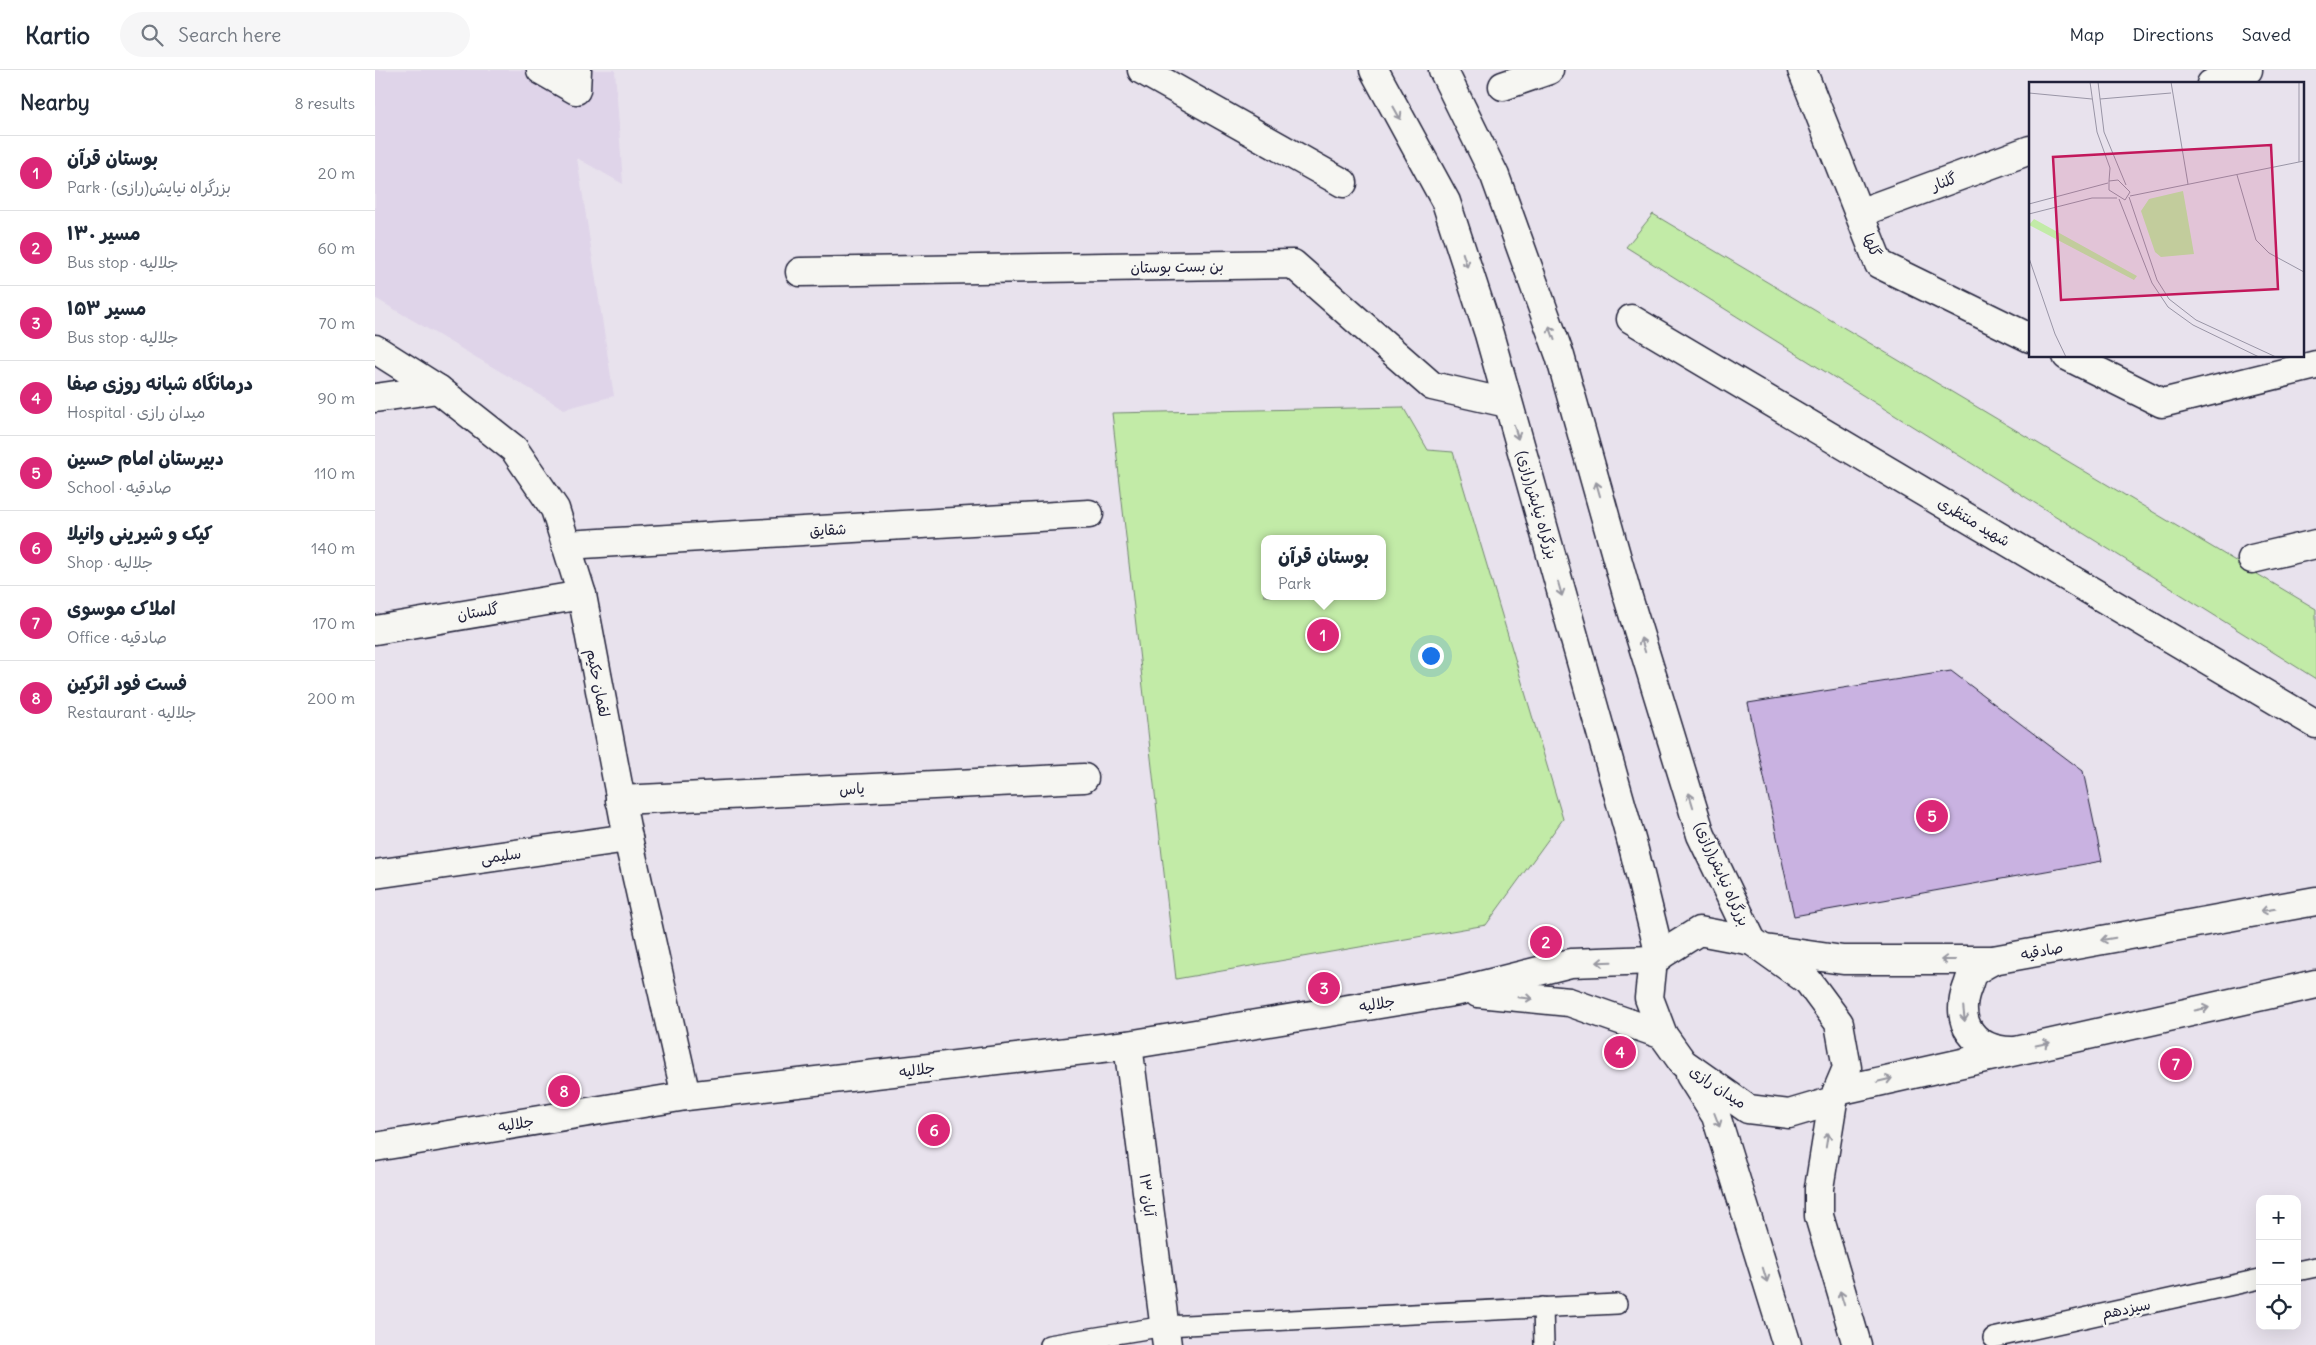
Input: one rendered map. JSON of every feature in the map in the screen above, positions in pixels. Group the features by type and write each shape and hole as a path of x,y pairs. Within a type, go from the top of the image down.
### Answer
{"main road":[{"path":"541,70 576,90 577,70"},
{"path":"1142,70 1343,183"},
{"name":"بزرگراه نیایش(رازی)","path":"1374,70 1446,202 1489,334 1634,850 1657,958"},
{"name":"بزرگراه نیایش(رازی)","path":"1443,70 1495,176 1561,356 1627,594 1701,835 1758,945"},
{"path":"1503,86 1549,70"},
{"name":"گلها","path":"1802,70 1879,264 2029,338"},
{"path":"2216,82 2248,70"},
{"name":"گلنار","path":"1859,213 2029,150"},
{"name":"بن بست بوستان","path":"800,272 1293,264 1432,386 1507,403"},
{"name":"شهید منتظری","path":"1631,319 2316,724"},
{"name":"لقمان حکیم","path":"375,349 438,389 514,449 555,508 582,595 627,838 686,1096"},
{"path":"2071,358 2162,403 2316,365"},
{"path":"375,398 438,389"},
{"name":"شقایق","path":"566,545 1089,514"},
{"path":"2252,559 2316,544"},
{"name":"گلستان","path":"375,630 582,595"},
{"name":"یاس","path":"621,800 1084,778"},
{"name":"سلیمی","path":"375,874 627,838"},
{"name":"صادقیه","path":"1758,945 1843,960 1993,960 2316,901"},
{"path":"1459,991 1571,963 1657,958 1699,931 1758,945 1808,981 1839,1023 1847,1068 1835,1096 1819,1188 1819,1216 1857,1345"},
{"name":"میدان رازی","path":"1657,958 1649,998 1663,1035 1683,1063 1748,1109 1789,1114 1835,1096"},
{"path":"1993,960 1973,974 1963,1000 1966,1026 1979,1043 1996,1050 2013,1051"},
{"path":"1835,1096 2013,1051 2316,984"},
{"path":"1459,991 1569,1002 1663,1035"},
{"name":"جلالیه","path":"375,1147 686,1096 1128,1045 1459,991"},
{"name":"۱۳ آبان","path":"1128,1045 1166,1335"},
{"path":"1683,1063 1716,1116 1787,1345"}],"lane":[{"path":"2301,1270 2316,1267"},
{"name":"سیزدهم","path":"1993,1338 2256,1281"},
{"path":"1049,1345 1543,1307 1617,1304"},
{"path":"1543,1307 1545,1345"}],"shaded area":[{"path":"375,70 615,70 623,184 577,158 614,396 564,409 375,298"}],"green space":[{"path":"1653,214 2316,609 2316,679 1626,247"},
{"path":"1403,407 1428,450 1453,452 1563,819 1486,925 1176,979 1112,413"}],"building":[{"path":"1951,671 2083,771 2102,861 1794,916 1748,703"}],"place":[{"name":"بوستان قرآن","path":"1323,635"},
{"name":"دبیرستان امام حسین","path":"1932,816"},
{"name":"مسیر ۱۳۰","path":"1546,942"},
{"name":"مسیر ۱۵۳","path":"1324,988"},
{"name":"درمانگاه شبانه روزی صفا","path":"1620,1052"},
{"name":"املاک موسوی","path":"2176,1064"},
{"name":"فست فود ائرکین","path":"564,1091"},
{"name":"کیک و شیرینی وانیلا","path":"934,1130"}]}
